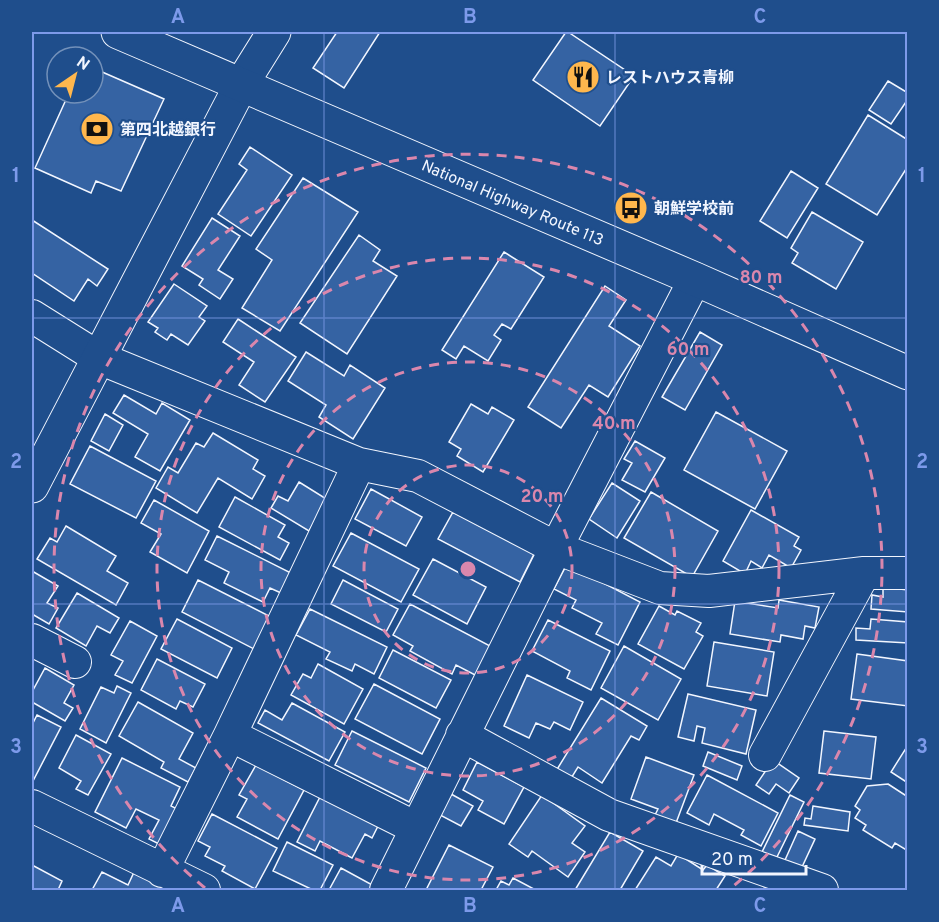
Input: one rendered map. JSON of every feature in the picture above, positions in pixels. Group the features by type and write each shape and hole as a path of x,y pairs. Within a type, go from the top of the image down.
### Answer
{"main road":[{"name":"National Highway Route 113","path":"118,32 695,279 908,373"},
{"path":"32,486 241,85 274,32"}],"street":[{"path":"386,891 556,548 695,279"},
{"path":"32,316 99,358 359,464 418,476 556,548 660,588 710,591 864,573 908,573"},
{"path":"162,871 230,735 359,464"},
{"path":"765,756 864,573"},
{"path":"32,640 75,662"},
{"path":"230,735 416,828"},
{"path":"462,735 609,815 822,891"},
{"path":"32,806 204,891"}],"building":[{"path":"337,32 380,32 344,88 313,68"},
{"path":"566,32 634,76 600,126 533,80"},
{"path":"105,73 164,99 121,191 96,181 91,193 35,168 64,105 105,105"},
{"path":"888,81 908,93 908,99 891,124 869,110"},
{"path":"868,115 908,140 908,166 877,215 826,184"},
{"path":"250,147 292,175 251,236 218,214 247,170 239,164"},
{"path":"791,171 818,188 787,238 760,221"},
{"path":"303,178 358,212 280,331 242,308 272,260 256,249"},
{"path":"812,212 863,242 836,289 792,263 798,253 791,248"},
{"path":"212,218 240,236 218,270 233,279 220,299 199,285 203,279 182,266"},
{"path":"32,220 108,269 97,286 88,279 74,301 32,273"},
{"path":"359,235 380,250 373,261 397,276 347,354 300,323"},
{"path":"504,252 544,277 511,329 502,324 494,335 501,340 488,361 464,346 456,359 442,350"},
{"path":"174,284 207,306 199,317 205,321 188,345 171,334 167,340 155,332 158,328 148,322"},
{"path":"605,286 626,300 609,326 640,346 608,397 589,385 561,428 528,407"},
{"path":"238,319 296,357 265,402 239,385 254,362 223,342"},
{"path":"700,332 722,345 685,410 662,397"},
{"path":"306,352 344,376 350,365 385,388 353,439 319,417 326,405 288,381"},
{"path":"124,395 156,414 162,403 190,420 160,471 135,457 148,434 113,413"},
{"path":"471,404 488,414 492,407 514,420 483,472 457,456 461,449 449,442"},
{"path":"716,412 787,451 755,509 684,470"},
{"path":"105,414 123,425 109,451 91,441"},
{"path":"213,433 258,460 253,469 265,476 252,499 218,478 197,513 156,488 168,467 178,473 196,443 204,447"},
{"path":"635,441 665,458 645,492 622,480 632,463 624,459"},
{"path":"90,446 156,481 136,518 70,484"},
{"path":"299,482 328,500 309,531 271,508 278,496 288,501"},
{"path":"612,483 640,501 617,538 589,519"},
{"path":"371,489 422,517 406,546 355,519"},
{"path":"651,492 718,531 692,577 624,538"},
{"path":"235,497 285,525 278,537 289,543 280,560 219,527"},
{"path":"154,500 209,531 187,573 150,552 161,534 141,523"},
{"path":"751,510 799,537 794,546 801,550 791,568 769,555 762,568 751,561 745,574 723,561"},
{"path":"453,512 534,554 520,582 438,539"},
{"path":"66,526 116,556 107,571 128,583 116,605 37,559 50,538 57,542"},
{"path":"351,533 419,569 401,602 333,566"},
{"path":"217,536 291,573 281,593 270,588 263,602 224,583 229,572 205,560"},
{"path":"433,559 486,587 467,624 413,595"},
{"path":"567,564 640,602 618,645 596,634 602,623 572,608 576,600 554,589"},
{"path":"32,571 58,586 47,603 58,608 49,624 32,614"},
{"path":"198,580 273,618 256,650 182,612"},
{"path":"343,580 398,609 386,632 331,604"},
{"path":"883,587 908,590 908,612 871,609 872,595 883,597"},
{"path":"77,593 119,618 110,633 97,626 86,646 56,628"},
{"path":"779,600 819,607 815,628 805,626 803,639 781,635 780,642 730,634 735,601 778,608"},
{"path":"410,604 492,647 477,676 456,665 452,674 410,651 413,646 393,635"},
{"path":"659,606 675,615 677,611 701,623 696,632 703,636 684,669 638,644"},
{"path":"310,609 387,647 374,674 355,664 352,671 326,659 330,652 296,635"},
{"path":"177,619 232,648 217,678 161,649"},
{"path":"871,619 908,622 908,643 856,640 856,628 870,629"},
{"path":"548,620 610,651 591,690 567,678 570,671 532,651"},
{"path":"130,621 157,636 132,683 115,675 123,661 111,655"},
{"path":"714,642 774,652 767,696 707,686"},
{"path":"624,646 681,679 658,720 601,688"},
{"path":"393,650 451,680 436,708 379,678"},
{"path":"857,654 908,661 908,706 851,699"},
{"path":"157,659 205,684 193,707 180,701 176,709 141,690"},
{"path":"318,664 363,689 344,724 291,695 303,674 311,678"},
{"path":"45,668 74,685 64,703 73,708 65,721 32,702 32,692"},
{"path":"527,675 583,702 570,730 554,722 550,729 536,723 529,738 504,726"},
{"path":"374,684 440,719 422,754 355,719"},
{"path":"117,686 131,693 106,743 80,729 101,687 114,693"},
{"path":"688,694 756,710 746,754 702,743 705,728 697,726 694,741 678,737"},
{"path":"601,698 647,726 639,740 631,736 602,783 578,767 570,780 556,771"},
{"path":"138,702 193,733 179,759 196,768 188,782 161,768 164,762 119,736"},
{"path":"292,703 345,732 329,761 258,723 265,710 282,720"},
{"path":"37,715 61,727 33,781 32,725"},
{"path":"352,731 426,768 409,802 335,765"},
{"path":"824,731 876,737 871,779 819,773"},
{"path":"76,735 111,754 88,795 76,789 81,781 59,768"},
{"path":"908,745 908,783 891,772"},
{"path":"708,752 742,766 737,780 703,766"},
{"path":"646,757 694,775 676,823 655,815 658,809 631,799"},
{"path":"122,758 180,787 171,806 181,811 163,846 149,839 159,820 136,809 126,828 95,812"},
{"path":"773,760 799,778 789,793 776,784 769,794 756,785"},
{"path":"477,762 524,787 504,824 478,810 483,801 463,790"},
{"path":"256,765 304,790 278,839 237,817 247,799 239,795"},
{"path":"707,775 778,813 761,846 741,835 744,830 714,814 709,825 687,813"},
{"path":"888,784 908,797 908,851 895,843 892,848 863,830 866,825 855,818 860,810 855,806 867,786"},
{"path":"451,794 473,806 461,826 440,815"},
{"path":"321,795 379,824 372,838 365,834 352,858 320,841 315,851 297,842"},
{"path":"542,795 585,826 572,843 585,852 568,877 532,851 528,857 509,844"},
{"path":"790,795 804,802 775,861 761,854"},
{"path":"813,806 850,812 848,831 804,825 805,818 811,819"},
{"path":"212,814 277,848 255,889 222,871 225,866 205,856 210,847 198,841"},
{"path":"798,831 815,839 802,867 785,860"},
{"path":"610,832 643,851 620,890 575,890"},
{"path":"287,842 333,865 320,890 313,890 273,871"},
{"path":"449,845 493,867 481,890 426,890"},
{"path":"678,854 703,870 707,865 725,876 716,890 635,890 656,857 671,866"},
{"path":"32,865 62,881 58,890 32,890"},
{"path":"341,868 376,887 374,890 329,890"},
{"path":"135,870 165,885 162,890 92,890 102,872 128,885"},
{"path":"513,878 534,889 496,890 501,881 509,885"}],"place":[{"name":"レストハウス青柳","path":"583,77"},
{"name":"第四北越銀行","path":"97,129"},
{"name":"朝鮮学校前","path":"631,208"}]}
